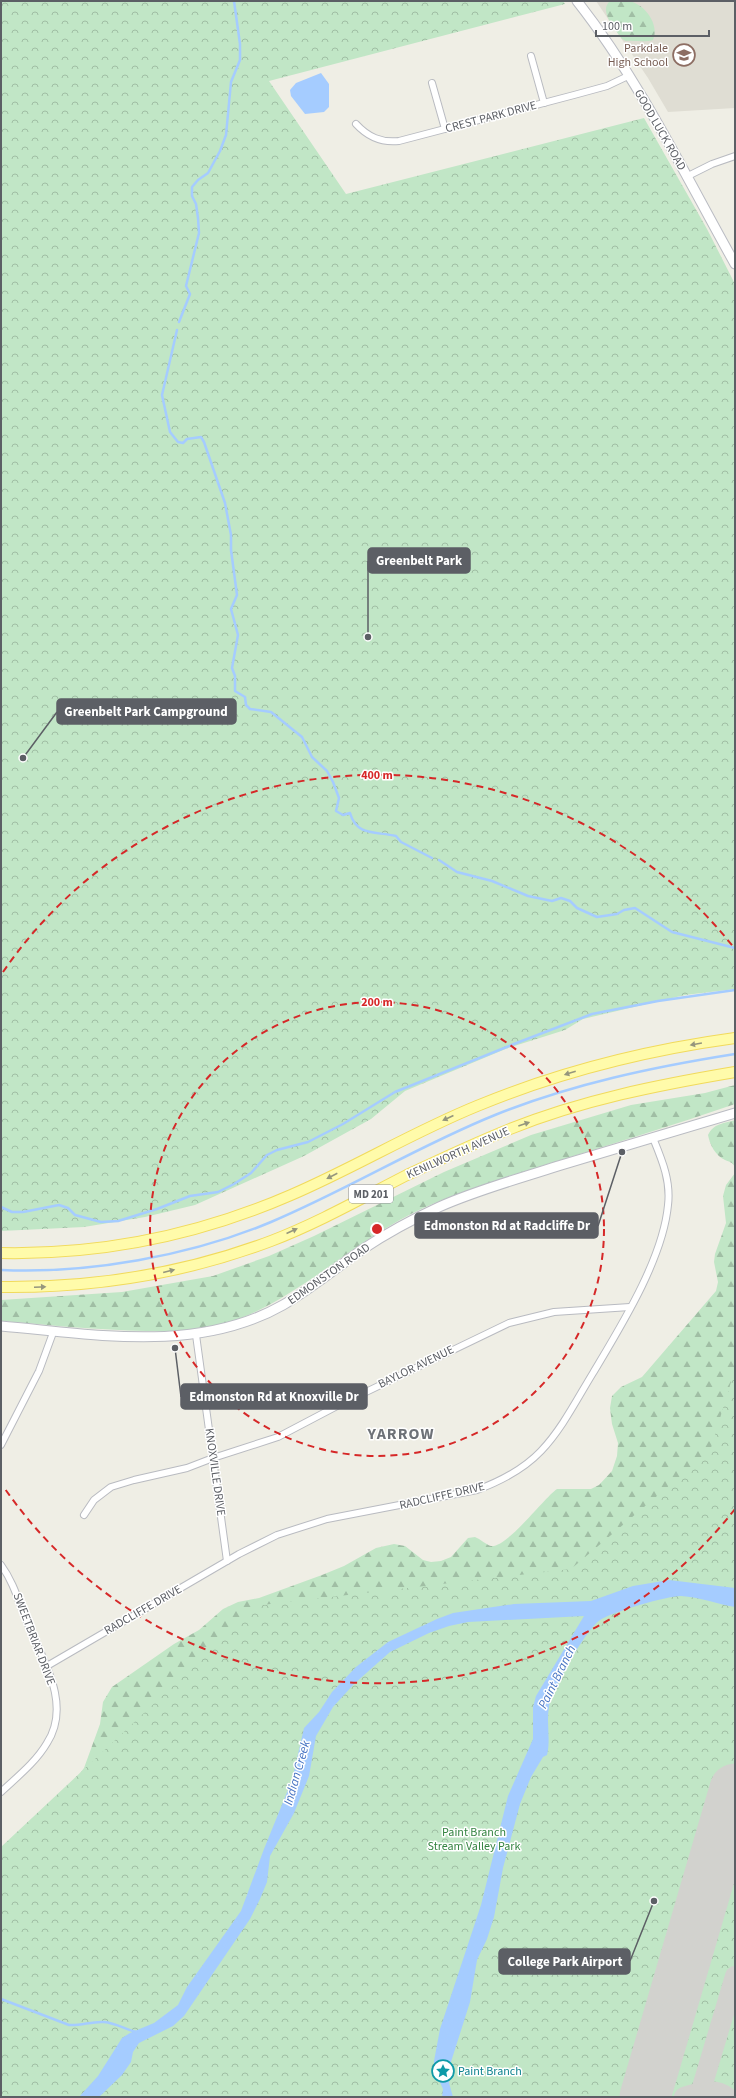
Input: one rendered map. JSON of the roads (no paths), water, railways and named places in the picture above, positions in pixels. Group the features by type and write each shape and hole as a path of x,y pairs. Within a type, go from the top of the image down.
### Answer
{"main road":[{"name":"MD 201","path":"1,1253 44,1253 106,1248 168,1236 217,1223 293,1194 451,1117 513,1092 584,1069 666,1049 735,1038"},
{"name":"KENILWORTH AVENUE","path":"1,1287 90,1284 115,1281 154,1275 229,1256 273,1240 327,1216 409,1174 512,1128 611,1096 668,1083 735,1072"}],"street":[{"name":"GOOD LUCK ROAD","path":"577,1 610,46 735,264"},
{"path":"531,56 544,103"},
{"name":"CREST PARK DRIVE","path":"356,124 374,138 392,142 607,86 628,76"},
{"path":"432,83 445,129"},
{"path":"686,177 712,164 735,156"},
{"name":"EDMONSTON ROAD","path":"1,1326 140,1336 196,1335 226,1328 281,1307 307,1291 365,1248 397,1228 440,1207 516,1179 735,1113"},
{"name":"RADCLIFFE DRIVE","path":"47,1666 227,1561 256,1545 294,1528 327,1518 477,1490 525,1466 542,1450 561,1425 606,1352 654,1259 667,1217 669,1189 667,1178 653,1138"},
{"name":"BAYLOR AVENUE","path":"84,1515 94,1500 111,1487 134,1480 187,1468 278,1437 337,1406 509,1322 554,1312 630,1307"},
{"path":"1,1445 39,1371 54,1330"},
{"name":"KNOXVILLE DRIVE","path":"196,1335 227,1561"},
{"name":"SWEETBRIAR DRIVE","path":"1,1565 13,1584 26,1620 47,1666 53,1683 57,1706 52,1733 48,1742 34,1761 1,1792"}],"water":[{"path":"321,73 329,84 329,107 324,112 305,114 291,96 290,90 296,83"},
{"name":"Indian Creek","path":"669,1580 735,1588 735,1607 681,1596 652,1601 627,1609 600,1620 586,1636 570,1660 549,1707 549,1743 547,1755 543,1757 531,1777 520,1804 503,1868 494,1917 487,1939 477,1960 470,2002 450,2065 449,2083 453,2097 442,2097 443,2089 435,2071 434,2061 440,2029 481,1905 508,1796 533,1739 533,1707 536,1696 584,1616 468,1622 449,1626 429,1633 390,1652 354,1684 333,1707 316,1736 309,1776 294,1813 270,1856 267,1882 250,1919 184,2016 173,2026 139,2043 133,2052 131,2062 122,2075 99,2097 79,2097 98,2076 122,2038 154,2023 178,2005 187,1987 241,1911 292,1780 304,1728 319,1712 332,1692 356,1667 388,1642 453,1613 514,1604 591,1601 633,1586"}],"waterway":[{"path":"179,322 190,294 186,286 199,233 196,204 192,196 192,187 198,180 208,173 220,151 226,135 231,82 240,60 240,44 234,1"},
{"path":"177,330 162,395 170,432 178,442 183,443 187,439 201,437 204,442 225,503 231,535 231,550 237,595 231,609 238,635 232,668 235,676 235,691 245,697 246,705 250,709 271,712 302,737 312,757 327,771 333,782 339,798 336,811 343,815 350,813 353,821 362,830 396,836 401,842 432,858"},
{"path":"439,860 457,872 492,881 528,896 552,901 561,898 570,901 577,908 597,917 617,914 624,910 635,908 672,932 735,948"},
{"path":"1,1207 12,1212 23,1212 59,1205 68,1208 75,1215 101,1222 118,1221 157,1209 190,1196 218,1192 251,1173 267,1155 277,1150 308,1142 343,1124 395,1092 514,1044 592,1014 658,1001 735,990"},
{"path":"1,1270 68,1269 103,1266 173,1253 207,1244 240,1234 271,1222 327,1196 438,1140 524,1104 553,1094 613,1078 735,1054"},
{"path":"1,1999 69,2025 104,2022 136,2032"}],"place":[{"name":"Parkdale High School","path":"684,55"},
{"name":"Greenbelt Park","path":"368,637"},
{"name":"Greenbelt Park Campground","path":"23,758"},
{"name":"Edmonston Rd at Radcliffe Dr","path":"622,1152"},
{"name":"Edmonston Rd at Knoxville Dr","path":"175,1348"},
{"name":"College Park Airport","path":"654,1901"},
{"name":"Paint Branch","path":"443,2071"}],"district":[{"name":"YARROW","path":"401,1434"}],"park label":[{"name":"Paint Branch Stream Valley Park","path":"474,1839"}]}
